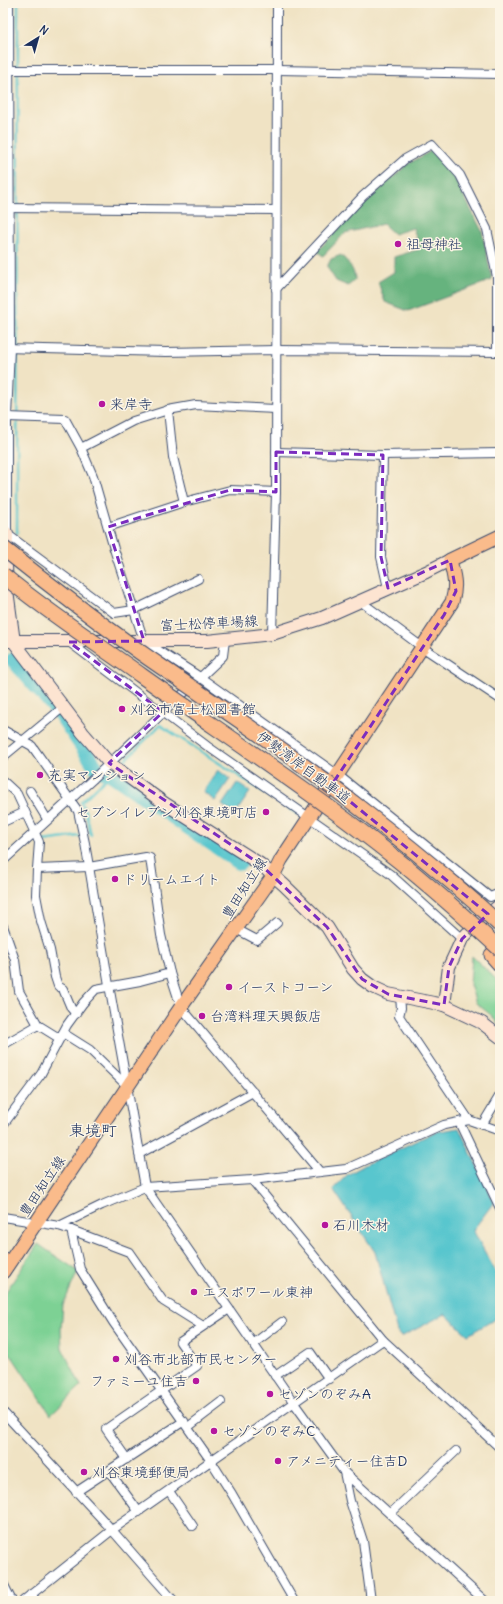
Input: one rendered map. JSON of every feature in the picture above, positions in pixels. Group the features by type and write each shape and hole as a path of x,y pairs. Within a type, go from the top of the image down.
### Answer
{"highway":[{"name":"伊勢湾岸自動車道","path":"4,538 75,604 140,652 282,750 333,788 462,890 500,925"},
{"name":"伊勢湾岸自動車道","path":"3,575 20,590 67,624 326,805 398,860 453,906 497,956"}],"main road":[{"path":"450,560 498,540"},
{"name":"豊田知立線","path":"5,1265 37,1223 127,1086 273,876 281,860 310,819 452,602 456,591 456,581 450,560"}],"street":[{"path":"9,3 9,417 5,484 4,538 9,642 83,733 106,766 260,864 327,927 353,969 362,979 373,987 388,994 444,1005 482,1023 500,1037"},
{"path":"272,634 276,492 277,3"},
{"path":"8,70 277,70 500,74"},
{"path":"8,348 166,352 277,350 498,352 497,277 487,229 460,175 432,144 405,159 363,196 276,289"},
{"path":"8,208 276,210"},
{"path":"81,448 133,421 168,410 196,405 276,409"},
{"path":"168,410 173,457 184,502"},
{"path":"9,417 66,418 93,476 144,641 200,677 338,775 490,897 500,893"},
{"path":"276,452 382,455 500,453"},
{"path":"382,455 381,557 388,588"},
{"path":"108,527 184,502 230,490 276,492"},
{"path":"4,538 114,613 134,610 198,579"},
{"name":"富士松停車場線","path":"9,642 225,640 272,634 322,618 450,560"},
{"path":"360,601 422,647 500,699"},
{"path":"3,861 47,819 93,779 223,656 225,640"},
{"path":"69,642 207,746 390,874 462,939"},
{"path":"3,757 62,709"},
{"path":"3,730 32,746 78,811 145,1187 294,1403 344,1472 391,1513 485,1601"},
{"path":"3,782 17,794 39,842 36,869 36,895 58,986 63,989 71,1008 76,1014"},
{"path":"30,791 47,819"},
{"path":"3,822 25,812"},
{"path":"36,869 89,867 146,857 150,858 161,936 170,973 181,1007 320,1172"},
{"path":"444,1005 449,967 462,939 478,922 500,905"},
{"path":"236,929 257,940 277,923"},
{"path":"3,926 16,960 18,991 38,1025 90,1050 127,1086"},
{"path":"3,1125 41,1074 61,1035 83,1003 96,989 109,985 140,981 170,973"},
{"path":"400,997 401,1008 399,1016 469,1120"},
{"path":"3,1045 38,1025"},
{"path":"139,1154 252,1092"},
{"path":"482,1125 500,1095"},
{"path":"59,1226 102,1205 145,1187 252,1180 346,1169 444,1125 469,1120 500,1131"},
{"path":"460,1122 500,1208"},
{"path":"252,1180 383,1340 500,1448"},
{"path":"3,1217 59,1226 129,1252 163,1301 203,1326"},
{"path":"71,1230 80,1269 114,1322 211,1461 232,1494 294,1601"},
{"path":"127,1459 106,1429 197,1366 180,1342 229,1309"},
{"path":"253,1344 282,1322"},
{"path":"23,1601 34,1598 112,1530 383,1340"},
{"path":"276,1376 310,1352 329,1379"},
{"path":"76,1492 221,1402"},
{"path":"3,1412 112,1530 174,1601"},
{"path":"391,1513 456,1452"},
{"path":"109,1471 139,1512"},
{"path":"344,1472 350,1501 363,1541 371,1601"},
{"path":"169,1491 193,1526"},
{"path":"3,1583 12,1601"}],"highlighted area":[{"path":"276,452 383,455 381,557 388,588 450,560 456,591 444,615 331,786 488,914 462,939 449,967 444,1005 388,994 362,979 327,927 260,864 109,763 163,712 69,642 144,641 108,527 230,490 276,492"}],"green space":[{"path":"431,151 454,177 482,231 492,280 408,311 385,302 378,282 394,272 394,257 420,249 413,228 394,234 383,224 345,233 323,256 317,251 365,202 408,164"},
{"path":"341,255 351,266 355,276 355,280 348,286 336,281 327,267 331,259"},
{"path":"472,956 500,983 500,1027 491,1015 476,1003 470,985"},
{"path":"38,1244 78,1271 63,1305 61,1330 62,1348 81,1386 51,1415 3,1343 3,1296"}],"water":[{"path":"218,770 230,779 215,801 203,792"},
{"path":"237,783 250,792 235,814 222,805"},
{"path":"459,1128 494,1202 473,1230 500,1280 500,1316 468,1335 445,1314 401,1337 397,1332 375,1252 333,1189 347,1175 365,1165 435,1132"}],"waterway":[{"path":"17,533 18,3"},
{"path":"13,660 60,714 98,770 111,774 240,863"},
{"path":"119,766 160,725 298,814"},
{"path":"91,835 86,813 81,802 114,771"},
{"path":"43,841 79,836"}],"place":[{"name":"祖母神社","path":"398,244"},
{"name":"来岸寺","path":"102,404"},
{"name":"刈谷市富士松図書館","path":"122,709"},
{"name":"充実マンション","path":"40,775"},
{"name":"セブンイレブン刈谷東境町店","path":"266,812"},
{"name":"ドリームエイト","path":"115,879"},
{"name":"イーストコーン","path":"229,987"},
{"name":"台湾料理天興飯店","path":"202,1016"},
{"name":"石川木材","path":"325,1225"},
{"name":"エスポワール東神","path":"194,1292"},
{"name":"刈谷市北部市民センター","path":"116,1359"},
{"name":"ファミーユ住吉","path":"196,1381"},
{"name":"セゾンのぞみA","path":"270,1394"},
{"name":"セゾンのぞみC","path":"214,1431"},
{"name":"アメニティー住吉D","path":"278,1461"},
{"name":"刈谷東境郵便局","path":"84,1472"}],"district":[{"name":"東境町","path":"93,1130"}]}
